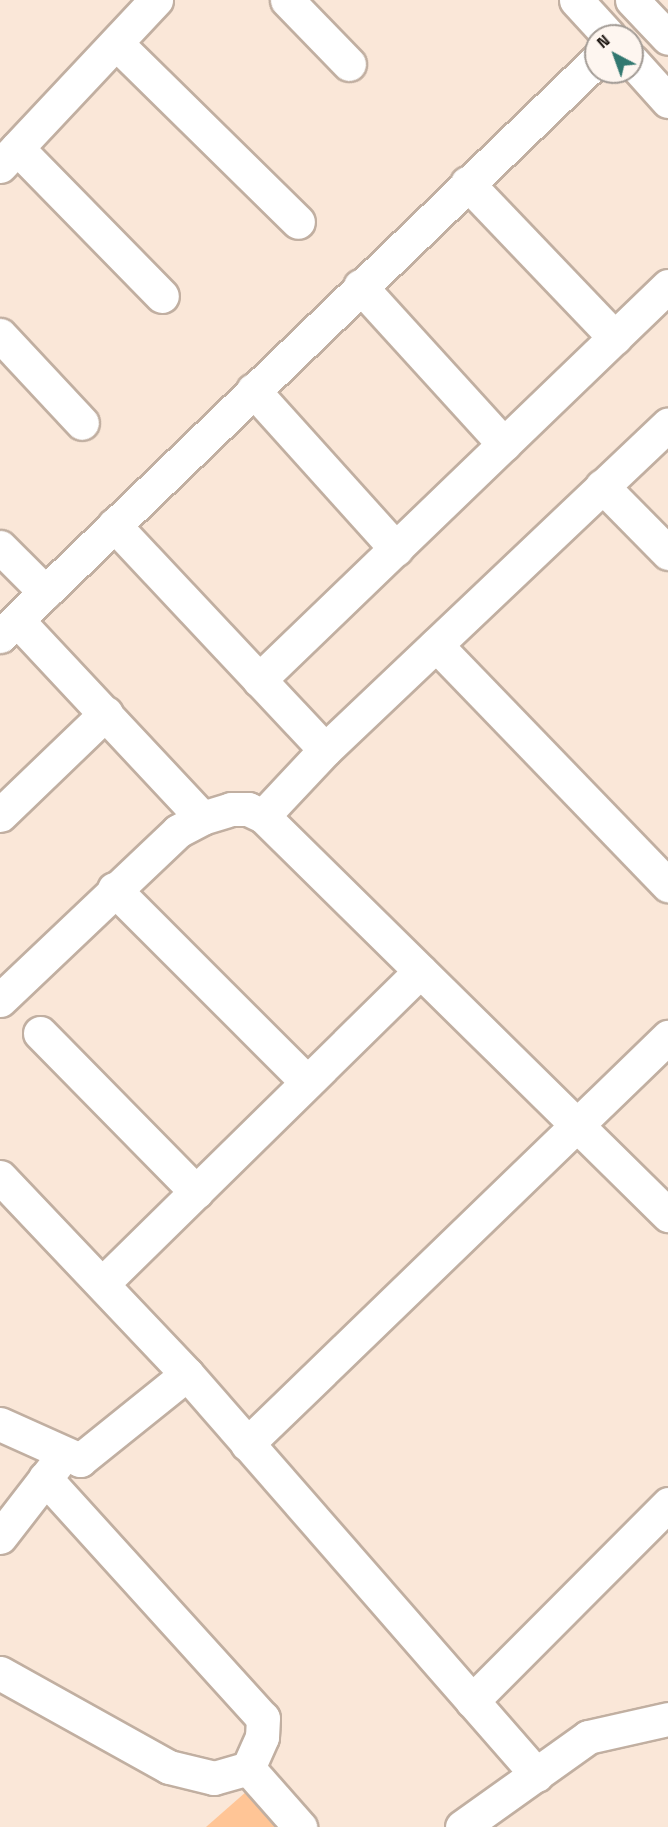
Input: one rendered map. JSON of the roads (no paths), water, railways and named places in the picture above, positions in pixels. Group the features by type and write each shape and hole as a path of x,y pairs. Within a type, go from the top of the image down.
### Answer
{"street":[{"path":"156,0 9,157 162,296"},
{"path":"287,0 349,64"},
{"path":"576,0 598,24"},
{"path":"632,0 668,38"},
{"path":"116,43 298,222"},
{"path":"202,818 105,713 8,628 584,72"},
{"path":"644,74 668,101"},
{"path":"467,183 615,338"},
{"path":"360,286 504,444"},
{"path":"259,680 668,286"},
{"path":"0,335 82,423"},
{"path":"253,390 396,549"},
{"path":"263,816 325,750 668,425"},
{"path":"602,486 668,553"},
{"path":"114,525 325,750"},
{"path":"0,547 45,592"},
{"path":"436,645 668,885"},
{"path":"0,814 105,713"},
{"path":"0,1000 114,889 178,831 202,818 231,809 248,809 263,816 668,1215"},
{"path":"114,889 307,1082"},
{"path":"103,1283 421,971"},
{"path":"40,1032 196,1192"},
{"path":"247,1444 668,1037"},
{"path":"0,1177 187,1374 537,1775"},
{"path":"0,1537 11,1506 54,1466 80,1460 92,1452 187,1374"},
{"path":"0,1424 54,1466 263,1718 262,1737 248,1768 214,1778 169,1767 0,1673"},
{"path":"472,1701 668,1504"},
{"path":"462,1827 588,1737 668,1719"},
{"path":"248,1768 300,1827"}]}
